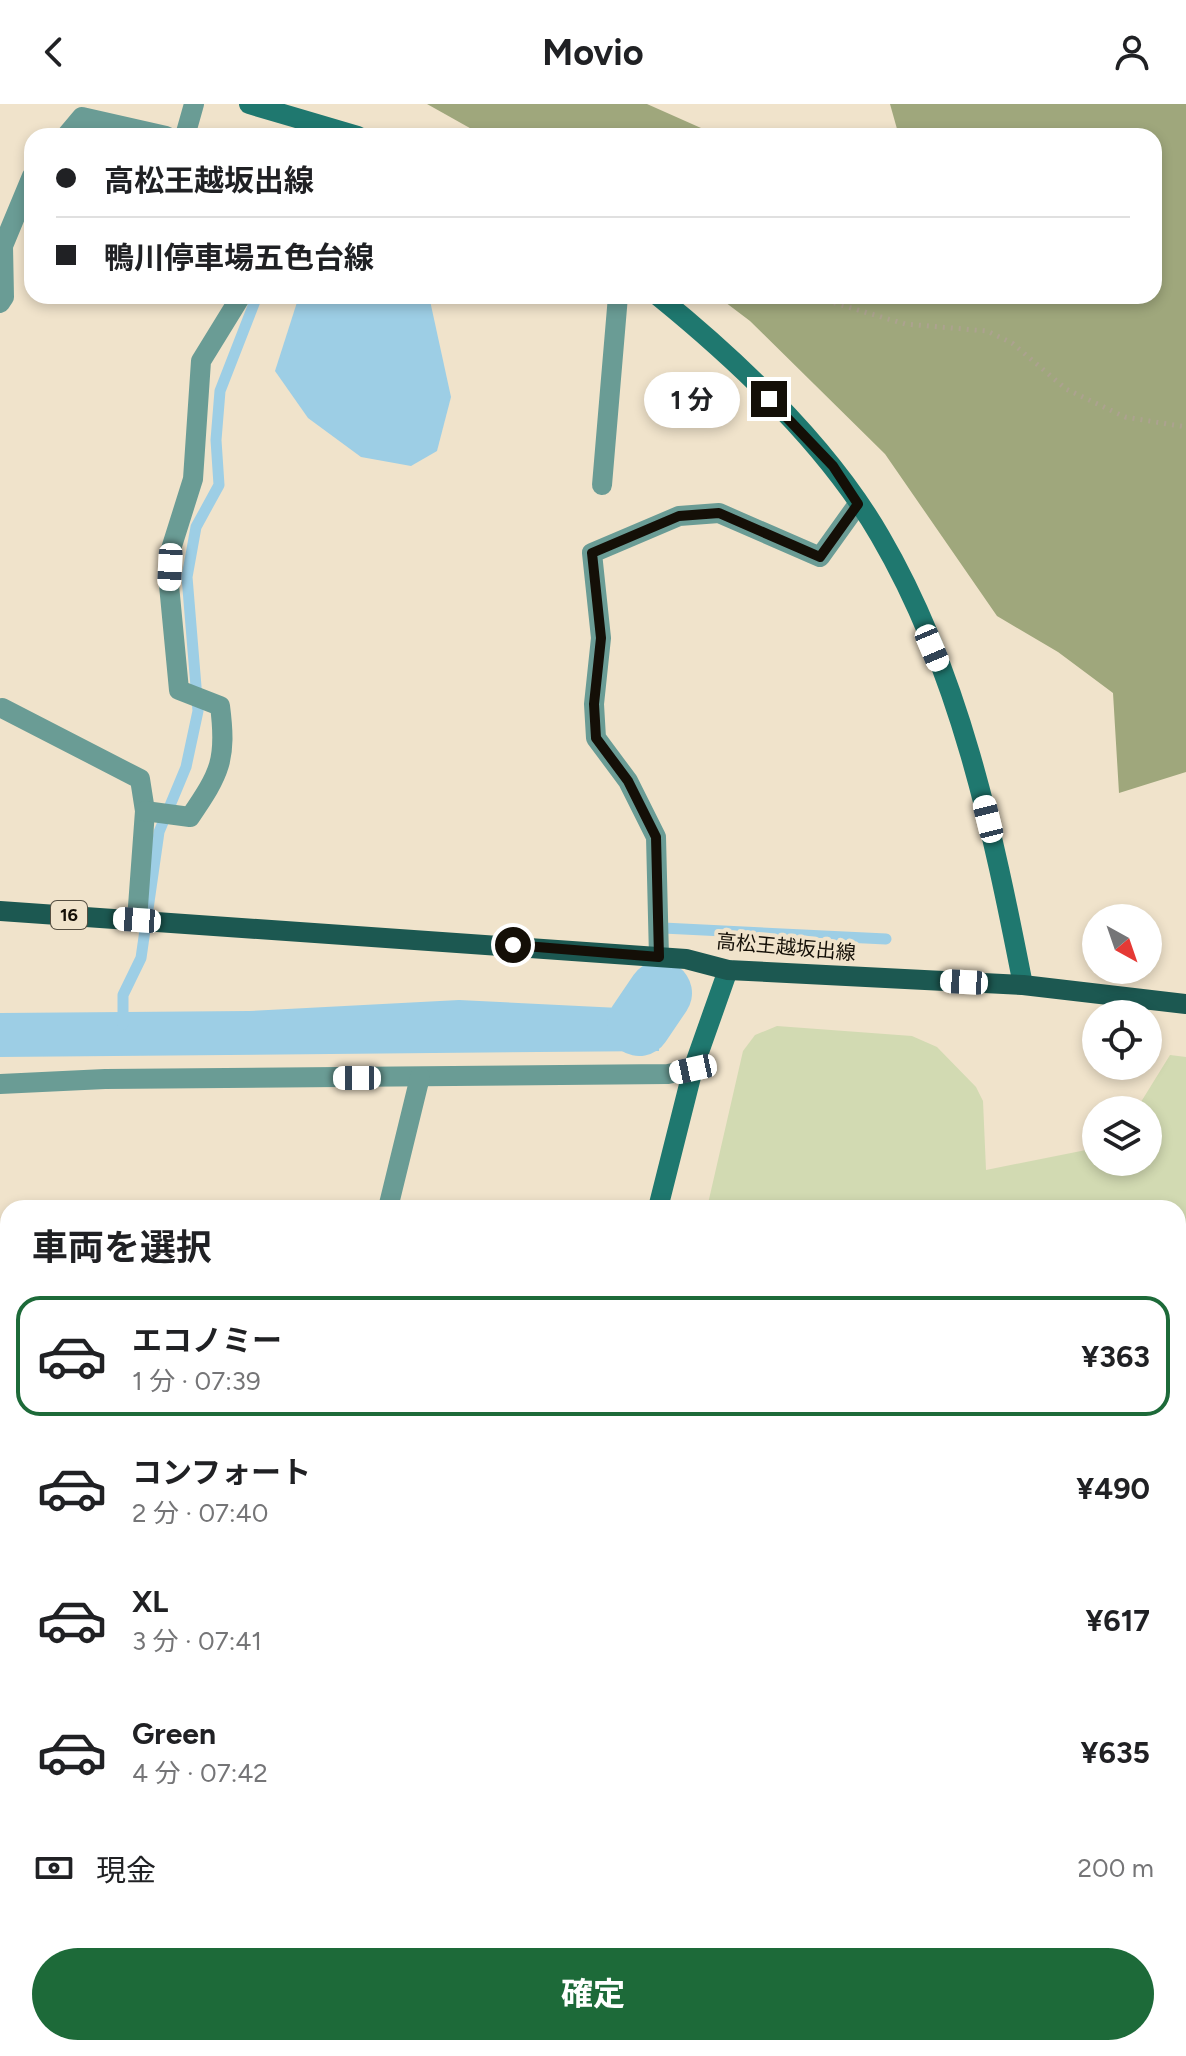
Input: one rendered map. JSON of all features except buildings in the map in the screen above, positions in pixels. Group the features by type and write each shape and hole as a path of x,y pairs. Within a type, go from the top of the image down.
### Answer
{"main road":[{"path":"249,104 331,128"},
{"path":"667,304 747,377 833,466 880,536 951,693 1000,866 1023,985"},
{"name":"高松王越坂出線","path":"0,911 686,959 728,970 1023,985 1186,1004"},
{"path":"660,1200 693,1069 728,970"}],"street":[{"path":"187,128 194,104"},
{"path":"73,128 82,117 131,128"},
{"path":"0,303 4,297 3,246 24,195"},
{"path":"145,811 190,817 212,784 225,744 220,706 179,690 169,585 171,549 193,479 201,361 236,304"},
{"path":"602,485 617,304"},
{"path":"659,957 656,837 628,781 596,738 594,704 601,638 592,553 679,516 719,513 820,557 858,504"},
{"path":"2,708 140,779 145,811 137,920"},
{"path":"0,1084 105,1079 668,1074 693,1069"},
{"path":"390,1200 420,1077"}],"path":[{"path":"838,304 905,324 987,331 1012,343 1066,389 1125,417 1186,427"}],"green space":[{"path":"427,104 647,104 701,128 470,128"},
{"path":"890,104 1186,104 1186,772 1119,793 1113,693 1058,652 997,616 885,454 750,321 728,304 1162,304 1162,128 897,128"},
{"path":"777,1026 912,1036 937,1047 976,1087 983,1101 986,1170 1082,1151 1082,1176 1162,1176 1162,1096 1145,1096 1155,1080 1162,1080 1162,1068 1170,1055 1186,1057 1186,1200 709,1200 743,1051 755,1035"}],"water":[{"path":"296,304 431,304 451,397 437,451 411,466 361,457 308,418 275,371"},
{"path":"459,1000 660,1010 659,1051 0,1057 0,1013 249,1011"}],"waterway":[{"path":"123,1024 123,995 141,958 159,832 186,767 198,711 187,577 196,527 219,485 216,440 220,391 254,304"},
{"path":"663,928 886,939"},
{"path":"639,1024 660,993"}],"route":[{"path":"513,945 659,957 656,837 628,781 596,738 594,704 601,638 592,553 679,516 719,513 820,557 833,543 858,504 833,466 769,399"}]}
